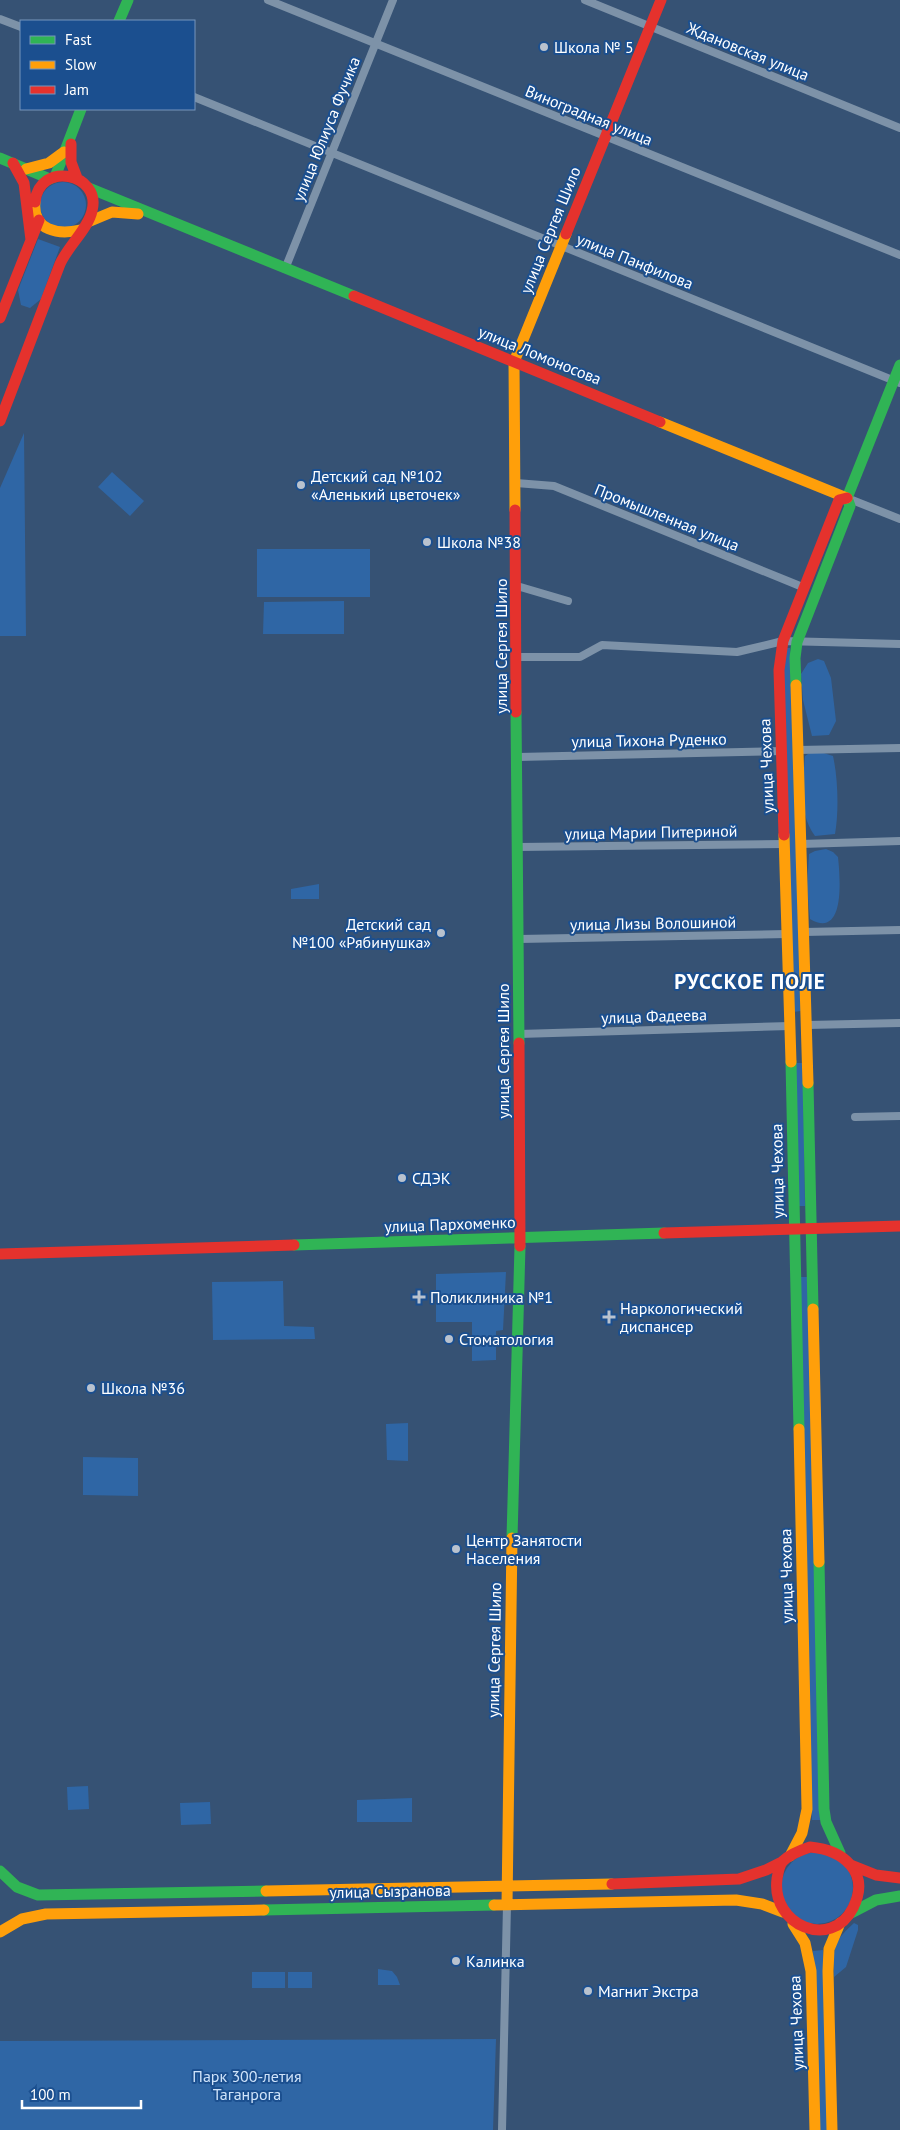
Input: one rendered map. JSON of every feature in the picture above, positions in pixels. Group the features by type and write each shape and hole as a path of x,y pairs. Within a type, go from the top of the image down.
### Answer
{"main road":[{"path":"119,20 128,0"},
{"name":"улица Сергея Шило","path":"507,1905 512,1528 520,1238 514,362 661,0"},
{"path":"80,112 52,178 39,189 35,200 35,210 44,226 56,233 71,233 84,226"},
{"path":"77,178 70,152 80,112"},
{"path":"26,169 49,163 64,152"},
{"path":"0,158 52,178 66,175 77,178 89,188 94,207 84,226 63,255 0,420"},
{"path":"13,164 24,183 31,240"},
{"name":"улица Ломоносова","path":"89,188 168,222 847,498"},
{"name":"улица Ломоносова","path":"84,226 100,214 119,211 136,213 168,222"},
{"path":"0,318 39,220"},
{"name":"улица Чехова","path":"840,1853 829,1830 824,1809 807,1025 795,664 797,642 850,506 847,498 897,382 900,365"},
{"name":"улица Чехова","path":"786,1859 801,1838 806,1824 807,1809 795,1228 779,670 783,641 839,500 847,498"},
{"path":"790,1026 807,1025"},
{"name":"улица Пархоменко","path":"0,1254 900,1226"},
{"path":"849,1914 858,1894 856,1876 851,1865 840,1853 823,1847 810,1847 799,1850 786,1859 777,1877 775,1890 778,1902 787,1916 801,1926 818,1930 840,1923 849,1914 876,1900 900,1896"},
{"name":"улица Сызранова","path":"2,1873 22,1891 38,1895 507,1887 726,1880 753,1875 786,1859"},
{"path":"851,1865 876,1875 900,1878"},
{"path":"278,1891 278,1910"},
{"name":"улица Сызранова","path":"0,1932 20,1919 46,1914 736,1900 762,1904 787,1916"},
{"name":"улица Чехова","path":"787,1916 805,1943 811,1971 815,2130"},
{"name":"улица Чехова","path":"832,2130 828,1971 830,1949 840,1923"}],"street":[{"name":"Виноградная улица","path":"268,0 900,255"},
{"name":"улица Юлиуса Фучика","path":"285,269 393,0"},
{"name":"Ждановская улица","path":"585,0 900,128"},
{"path":"0,19 20,27"},
{"name":"улица Панфилова","path":"195,97 897,382"},
{"name":"Промышленная улица","path":"516,483 554,486 805,588"},
{"name":"улица Ломоносова","path":"847,498 900,519"},
{"path":"517,586 568,601"},
{"path":"517,657 580,657 602,645 737,652 783,641 900,644"},
{"path":"798,750 900,748"},
{"name":"улица Тихона Руденко","path":"518,757 781,751"},
{"path":"801,844 900,841"},
{"name":"улица Марии Питериной","path":"518,847 784,844"},
{"path":"804,932 900,930"},
{"name":"улица Лизы Волошиной","path":"519,939 787,934"},
{"path":"807,1025 900,1024"},
{"name":"улица Фадеева","path":"519,1034 790,1026"},
{"path":"855,1118 900,1116"},
{"name":"улица Сергея Шило","path":"502,2130 507,1905"}],"green space":[{"path":"58,182 68,182 82,192 86,205 82,218 76,224 68,228 58,228 44,218 40,210 40,200 50,186"},
{"path":"38,239 60,247 41,299 30,308 21,305 18,290"},
{"path":"24,433 26,636 0,636 0,488"},
{"path":"112,472 144,501 130,516 98,487"},
{"path":"257,549 370,549 370,597 257,597"},
{"path":"344,601 344,634 263,634 264,602"},
{"path":"787,648 790,648 801,1011 793,1012 783,669"},
{"path":"818,659 824,661 831,678 836,721 829,735 812,736 803,700 801,674 808,663"},
{"path":"814,750 833,756 837,795 835,834 815,836 806,818 803,798 805,756"},
{"path":"826,849 838,857 840,891 835,914 830,921 822,923 810,919 807,887 809,854"},
{"path":"319,884 319,899 291,899 291,889"},
{"path":"795,1063 803,1063 805,1206 798,1206"},
{"path":"506,1272 503,1330 496,1331 496,1360 472,1361 472,1322 436,1322 436,1274"},
{"path":"799,1277 808,1277 821,1820 812,1820"},
{"path":"283,1281 284,1326 314,1327 315,1339 213,1340 212,1282"},
{"path":"408,1423 408,1461 387,1460 386,1424"},
{"path":"83,1457 138,1458 138,1496 83,1495"},
{"path":"88,1786 89,1809 68,1810 67,1787"},
{"path":"412,1798 412,1822 357,1822 357,1800"},
{"path":"210,1802 211,1824 181,1825 180,1803"},
{"path":"817,1852 831,1855 843,1862 850,1874 853,1888 850,1902 843,1914 831,1921 817,1924 803,1921 791,1914 784,1902 781,1888 784,1874 791,1862 803,1855"},
{"path":"854,1923 858,1925 858,1930 846,1967 834,1977 835,1947 841,1936"},
{"path":"823,1950 828,2130 818,2130 813,1951"},
{"path":"378,1969 392,1971 400,1985 378,1985"},
{"path":"252,1972 285,1972 285,1988 252,1988"},
{"path":"288,1972 312,1972 312,1988 288,1988"},
{"name":"Парк 300-летия Таганрога","path":"496,2039 493,2130 0,2130 0,2041"}],"traffic: fast":[{"path":"119,20 128,0"},
{"path":"55,177 81,110"},
{"path":"0,158 50,179"},
{"path":"89,188 354,296"},
{"path":"796,685 795,658 797,642 850,506 847,498 900,365"},
{"path":"516,712 519,1043"},
{"path":"791,1062 799,1429"},
{"path":"808,1083 813,1309"},
{"path":"294,1245 664,1233"},
{"path":"512,1538 520,1246"},
{"path":"819,1562 824,1809 826,1822 840,1853"},
{"path":"0,1871 17,1887 38,1895 266,1891"},
{"path":"851,1913 876,1900 900,1896"},
{"path":"264,1910 494,1905"}],"traffic: slow":[{"path":"26,169 49,163 64,152"},
{"path":"35,202 35,212 42,225 56,231 80,230"},
{"path":"88,222 112,212 138,214"},
{"path":"515,510 514,362 566,234"},
{"path":"660,422 847,498"},
{"path":"796,685 808,1083"},
{"path":"784,835 791,1062"},
{"path":"813,1309 819,1562"},
{"path":"790,1856 802,1833 807,1809 799,1429"},
{"path":"507,1905 512,1538"},
{"path":"266,1891 612,1884"},
{"path":"494,1905 736,1900 762,1904 783,1912"},
{"path":"0,1932 22,1919 46,1914 264,1910"},
{"path":"832,2130 828,1971 829,1949 840,1923"},
{"path":"793,1924 805,1943 811,1971 815,2130"}],"traffic: jam":[{"path":"566,234 661,0"},
{"path":"71,144 71,162 77,178"},
{"path":"13,163 24,183 31,240"},
{"path":"0,421 60,264 90,218 93,198 88,188 79,180 69,176 57,176 47,180 39,189 35,202"},
{"path":"0,318 39,220"},
{"path":"354,296 660,422"},
{"path":"784,835 779,670 783,641 839,500 847,498"},
{"path":"515,510 516,712"},
{"path":"519,1043 520,1246"},
{"path":"664,1233 900,1226"},
{"path":"0,1254 294,1245"},
{"path":"810,1847 822,1849 843,1858 851,1865 859,1884 858,1895 853,1908 843,1921 831,1928 818,1930 804,1927 793,1920 783,1909 778,1895 777,1879 782,1863 792,1854 810,1847"},
{"path":"612,1884 739,1879 766,1870 782,1862"},
{"path":"851,1865 876,1875 900,1878"}],"place":[{"name":"Школа № 5","path":"544,47"},
{"name":"Детский сад №102 «Аленький цветочек»","path":"301,485"},
{"name":"Школа №38","path":"427,542"},
{"name":"Детский сад №100 «Рябинушка»","path":"441,933"},
{"name":"СДЭК","path":"402,1178"},
{"name":"Поликлиника №1","path":"419,1297"},
{"name":"Наркологический диспансер","path":"609,1317"},
{"name":"Стоматология","path":"449,1339"},
{"name":"Школа №36","path":"91,1388"},
{"name":"Центр Занятости Населения","path":"456,1549"},
{"name":"Калинка","path":"456,1961"},
{"name":"Магнит Экстра","path":"588,1991"}],"district":[{"name":"РУССКОЕ ПОЛЕ","path":"750,982"}]}
